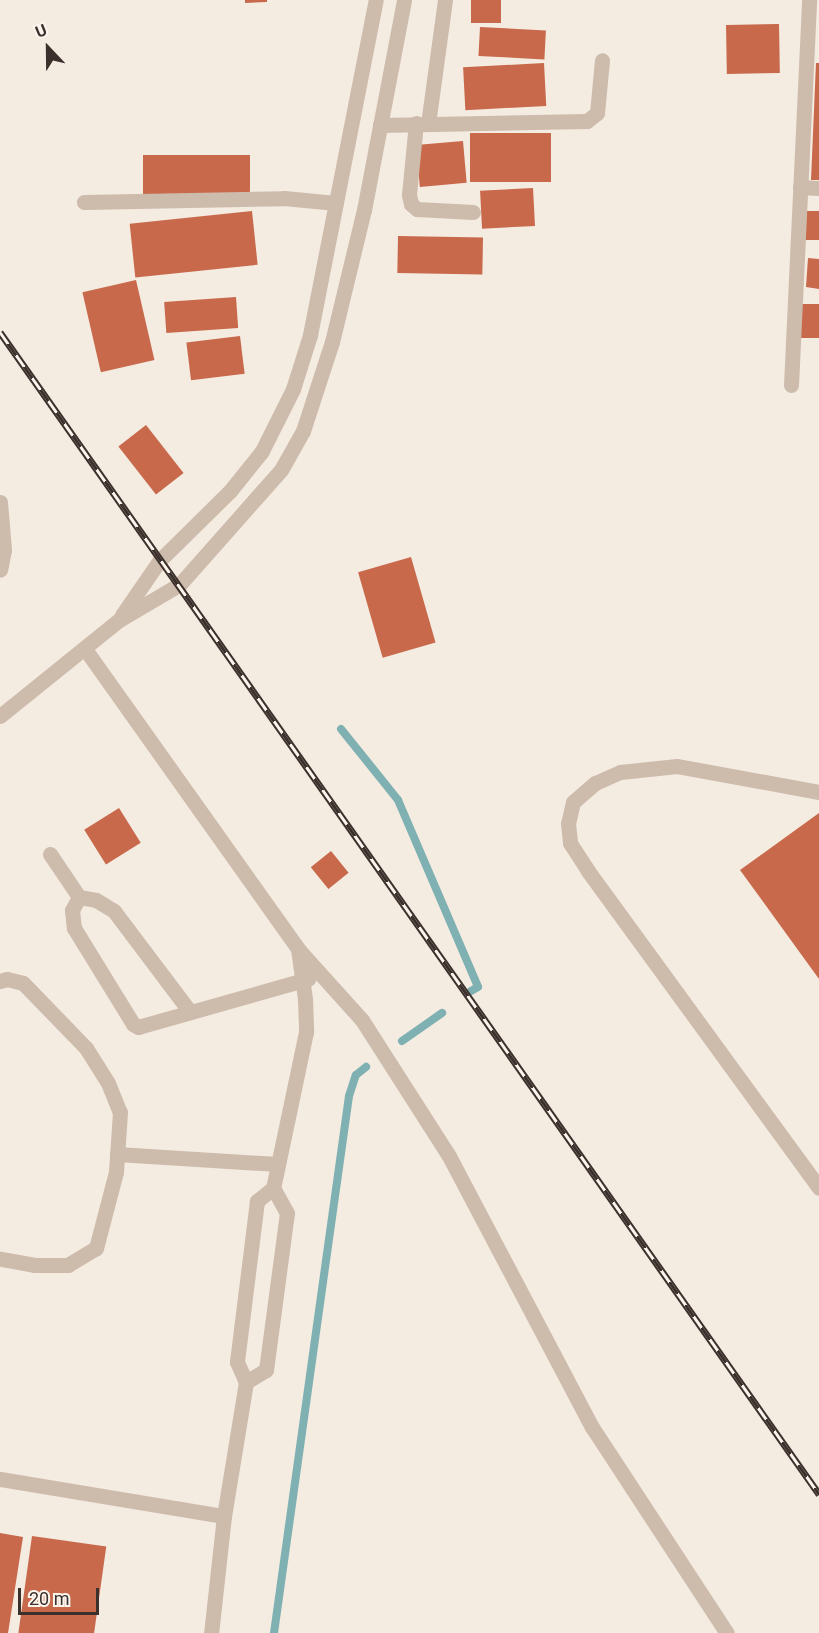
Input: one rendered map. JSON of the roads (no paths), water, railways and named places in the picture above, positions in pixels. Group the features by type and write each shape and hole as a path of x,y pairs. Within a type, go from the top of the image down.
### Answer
{"street":[{"path":"119,620 160,560 230,491 262,451 293,388 310,335 376,0"},
{"path":"0,716 119,620 180,584 281,470 303,431 332,342 364,210 404,0"},
{"path":"445,0 409,195 411,204 417,209 473,212"},
{"path":"791,385 809,0"},
{"path":"380,124 587,121 597,113 602,60"},
{"path":"800,188 819,188"},
{"path":"84,202 284,198 336,203"},
{"path":"0,502 4,550 0,570"},
{"path":"85,649 298,949 362,1020 449,1156 592,1427 727,1633"},
{"path":"819,792 676,766 620,772 595,783 573,802 568,823 570,843 588,871 819,1188"},
{"path":"50,854 79,897 96,900 114,911 190,1012"},
{"path":"79,897 72,910 74,928 133,1024 145,1027 323,975"},
{"path":"211,1633 224,1516 246,1382 237,1362 257,1201 273,1188 306,1032 305,999 300,981 298,949"},
{"path":"0,981 7,979 23,983 86,1048 108,1083 120,1112 116,1172 96,1248 68,1265 35,1265 0,1258"},
{"path":"117,1154 278,1164"},
{"path":"246,1382 266,1370 287,1213 273,1188"},
{"path":"0,1479 224,1516"}],"waterway":[{"path":"341,729 398,800 478,987 471,991"},
{"path":"402,1041 442,1013"},
{"path":"274,1633 349,1096 356,1075 366,1067"}],"railway":[{"path":"0,332 819,1494"}]}
